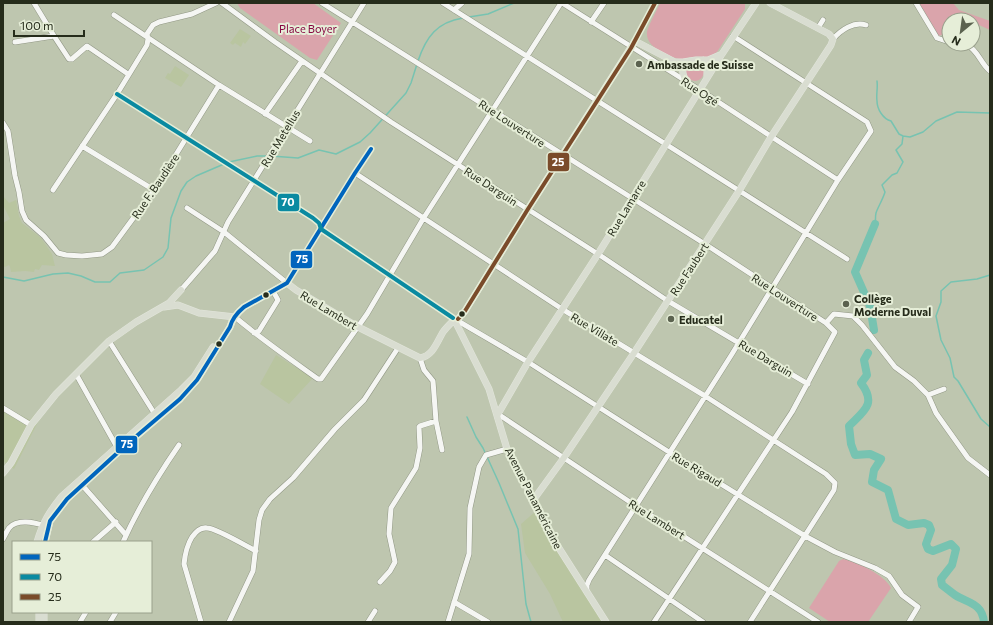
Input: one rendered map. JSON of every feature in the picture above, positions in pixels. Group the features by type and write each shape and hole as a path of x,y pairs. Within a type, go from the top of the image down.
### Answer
{"main road":[{"name":"Rue Lamarre","path":"498,414 528,362 598,254 733,36 756,3"},
{"path":"770,3 831,36"},
{"name":"Rue Faubert","path":"534,499 563,459 634,353 739,191 771,137 831,45 831,36"},
{"path":"420,358 426,357 431,352 445,329 465,311 635,41 671,61 685,62 711,60 722,54"},
{"path":"703,60 708,70 707,79"},
{"path":"685,62 682,70 683,77 687,82"},
{"path":"45,541 45,526 67,499 156,416 180,399 197,380 208,364 233,320 244,307 287,283"},
{"name":"Rue Lambert","path":"287,283 296,290 358,327 420,358"},
{"path":"181,290 179,301 183,307"},
{"path":"3,473 11,463 31,424 56,394 109,341 130,326 174,299 181,290"},
{"path":"162,307 178,305 199,313 233,320"},
{"name":"Avenue Panaméricaine","path":"455,321 489,389 498,414 507,449 557,545 606,622"},
{"path":"38,541 45,526 49,511 62,496 118,450"}],"street":[{"path":"34,3 69,59 72,59 87,46 128,74"},
{"path":"53,190 117,94 147,45 148,39 146,34 153,25 159,22 192,14 216,3"},
{"name":"Rue Darguin","path":"222,3 302,61 388,120 668,300 808,384"},
{"name":"Rue Louverture","path":"322,3 705,244 826,323 835,332 808,384"},
{"name":"Rue Metellus","path":"181,290 215,251 228,222 364,3"},
{"path":"443,3 847,259"},
{"path":"454,10 462,3"},
{"path":"233,320 254,333 318,379 321,379 367,314 423,219 561,3"},
{"name":"Rue Ogé","path":"561,3 700,90 838,180"},
{"path":"591,22 604,3"},
{"path":"635,41 655,3"},
{"path":"916,3 937,38 941,39"},
{"path":"114,15 219,85 286,127 310,140"},
{"path":"818,28 823,20"},
{"path":"831,36 853,25 862,23 866,25"},
{"path":"16,42 54,36"},
{"path":"587,592 589,580 773,288 838,180 871,131 867,122 807,82 733,36"},
{"path":"977,52 987,69 990,71"},
{"path":"265,114 302,61"},
{"name":"Rue F. Baudière","path":"3,123 8,131 15,176 24,216 30,224 44,236 58,253 82,256 102,254 112,247 154,190 219,85"},
{"name":"Rue Rigaud","path":"117,94 313,218 319,223 321,229 455,321 528,362 669,452 805,536 835,552 875,568 889,576 902,595 918,607 909,622"},
{"path":"82,146 154,190"},
{"path":"287,283 371,149"},
{"name":"Rue Villate","path":"355,173 562,309 705,396 826,474 835,483 834,490 805,536"},
{"name":"Rue Lambert","path":"187,208 224,232 287,283"},
{"path":"254,333 259,331 278,300 273,291"},
{"path":"826,323 834,314 853,316 862,325 895,367 914,380 928,395 936,412 968,458 990,474"},
{"path":"109,341 156,416"},
{"path":"229,622 253,571 259,520 265,504 292,478 335,429 364,400 398,348"},
{"path":"420,358 424,370 433,381 436,421 442,450"},
{"path":"76,374 118,450"},
{"path":"654,622 774,441 808,384"},
{"path":"928,395 944,388"},
{"path":"3,408 31,424"},
{"name":"Rue Lambert","path":"498,414 563,459 818,622"},
{"path":"380,582 390,571 395,562 389,534 391,508 416,468 420,448 419,427 436,421"},
{"path":"123,541 139,506 179,445"},
{"path":"448,622 469,554 470,508 479,467 486,455 507,449"},
{"path":"82,485 126,534"},
{"path":"3,539 10,527 18,523 30,522 45,526"},
{"path":"94,541 116,522"},
{"path":"201,622 184,564 184,557 188,544 195,534 203,528 212,529 256,551"},
{"path":"750,622 805,536"},
{"path":"605,555 703,622"},
{"path":"454,602 488,622"},
{"path":"368,622 375,611"},
{"path":"80,622 85,613"},
{"path":"110,622 115,613"}],"shaded area":[{"path":"240,29 251,36 245,44 243,42 241,47 235,43 233,45 230,43"},
{"path":"175,66 189,75 181,87 165,78 168,73 170,74"},
{"path":"3,196 9,203 16,200 22,223 41,238 52,254 55,266 42,265 39,270 35,269 34,272 11,272 9,265 5,267 3,266 3,223 10,219 3,205"},
{"path":"276,355 313,378 289,404 260,384"},
{"path":"3,406 30,420 34,415 39,420 14,469 3,461"},
{"path":"536,511 603,622 563,622 550,594 525,553 521,524"}],"green space":[{"name":"Place Boyer","path":"237,3 313,3 341,23 317,60 310,58 240,8"},
{"path":"660,3 745,3 745,9 717,52 707,58 694,57 682,60 671,57 659,51 647,38 648,29"},
{"path":"918,3 953,3 959,10 965,12 941,12 941,35 938,36"},
{"path":"981,18 990,21 990,30 981,26"},
{"path":"695,63 701,66 704,72 701,78 695,81 689,78 686,72 689,66"},
{"path":"843,559 856,563 877,574 888,583 891,588 868,622 830,622 809,608 839,561"}],"waterway":[{"path":"469,17 488,14 514,3"},
{"path":"418,61 429,38 439,27 446,23 463,18"},
{"path":"271,156 298,158 319,150 336,154 360,142 406,93 417,64"},
{"path":"875,224 876,213 885,192 882,185 892,175 897,173 903,162 896,150 902,144 903,136 899,134 891,121 885,118 879,110 877,104 877,81"},
{"path":"903,136 910,137 923,132 936,121 957,112 990,113"},
{"path":"229,162 257,156 267,156"},
{"path":"3,277 24,281 53,274 68,273 81,276 95,282 110,282 120,273 144,270 163,257 168,248 171,218 181,191 187,182 196,176 224,164"},
{"path":"874,330 870,306 855,272 875,224"},
{"path":"990,275 977,279 951,282 941,291 941,302 936,316 941,340 950,358 954,377 958,381 981,419 990,427"},
{"path":"868,353 864,360 867,375 861,383 868,396 867,407 849,426 851,444 855,455 870,454 881,459 874,470 872,482 888,490 896,519 908,525 924,523 929,525 931,530 926,544 928,549 933,551 951,544 956,549 952,565 941,579 942,585 955,595 974,604 983,616 984,622"},
{"path":"467,417 499,483 518,529 526,604 531,622"}],"transit line":[{"name":"25","path":"458,319 465,311 631,48 655,3"},
{"name":"70","path":"117,94 313,218 319,223 321,229 453,318"},
{"name":"75","path":"45,541 50,521 67,499 126,445 180,399 197,380 234,318 240,311 244,307 287,283 371,149"}],"place":[{"name":"Ambassade de Suisse","path":"639,64"},
{"name":"Collège Moderne Duval","path":"846,304"},
{"name":"Educatel","path":"671,319"}]}
